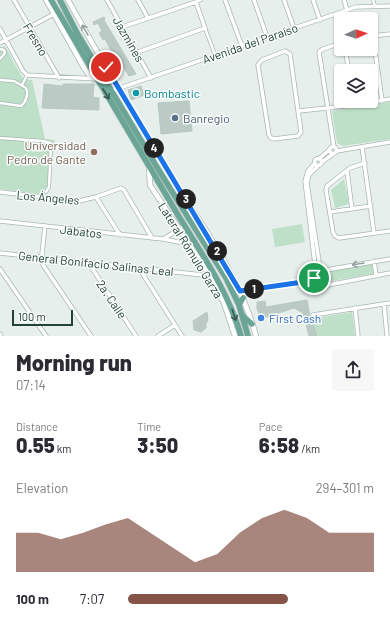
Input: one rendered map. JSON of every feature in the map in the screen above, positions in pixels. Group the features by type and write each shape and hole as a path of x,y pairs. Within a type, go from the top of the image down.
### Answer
{"main road":[{"path":"51,0 185,226 217,276 230,302 241,336"},
{"path":"60,0 77,33 111,91 226,278 239,305 248,336"},
{"path":"239,305 243,298"},
{"path":"243,316 252,324"}],"street":[{"name":"Fresno","path":"14,0 59,78"},
{"path":"46,0 88,73 97,79"},
{"name":"Lateral Rómulo Garza","path":"68,0 118,89 240,291 256,336"},
{"name":"Jazmines","path":"107,0 138,52 151,78"},
{"path":"138,0 148,18"},
{"path":"122,27 201,0"},
{"path":"225,0 242,46"},
{"path":"254,0 267,37"},
{"path":"284,0 294,28"},
{"path":"313,0 320,20"},
{"path":"344,0 347,10"},
{"path":"373,0 375,6"},
{"path":"196,2 215,55"},
{"name":"Avenida del Paraíso","path":"111,91 356,7 390,6"},
{"path":"0,43 54,14"},
{"path":"138,52 205,28"},
{"path":"0,29 27,75"},
{"path":"378,35 390,34"},
{"path":"333,154 330,152 332,148 319,52 334,45"},
{"path":"0,49 4,50 5,53 0,61"},
{"path":"286,52 289,53 299,110 301,133 298,136 274,139 271,138 269,135 258,66 260,61 286,52"},
{"path":"375,56 382,101"},
{"path":"27,75 97,79"},
{"path":"22,85 27,75"},
{"path":"0,80 22,85 27,91 24,104 18,106 0,104"},
{"path":"378,101 390,99"},
{"path":"299,110 334,107"},
{"path":"0,138 43,141 51,143 49,187 46,192"},
{"path":"314,265 304,181 308,171 320,161 337,151 390,143"},
{"path":"362,147 374,233"},
{"path":"332,148 337,151"},
{"path":"320,161 332,148"},
{"path":"240,291 303,282 314,278 319,270 320,266 307,183 316,164"},
{"path":"364,164 354,166 329,184 326,188 333,232 337,238 390,230"},
{"name":"Lateral Rómulo Garza","path":"149,166 150,185 210,276 224,304 235,336"},
{"path":"347,171 352,209"},
{"name":"Los Ángeles","path":"0,192 74,201 96,197 118,188 124,190 152,238"},
{"path":"96,197 120,235"},
{"path":"330,212 370,206"},
{"name":"Jabatos","path":"0,221 196,244"},
{"path":"45,226 42,256 45,267 91,336"},
{"path":"163,239 185,226"},
{"name":"General Bonifacio Salinas Leal","path":"0,253 42,256 217,276"},
{"path":"326,270 390,259"},
{"path":"374,261 376,275"},
{"name":"2a. Calle","path":"88,262 136,336"},
{"path":"328,284 329,276 326,270 320,266 314,265 305,271 303,282 308,289 314,292 321,291 328,284 390,273"},
{"path":"139,268 182,336"},
{"path":"0,269 46,336"},
{"path":"313,315 390,303"},
{"path":"384,304 387,336"},
{"path":"355,308 358,336"},
{"path":"158,336 175,325"}],"green space":[{"path":"5,46 23,79 32,80 45,139 55,140 47,195 0,189 0,48"},
{"path":"390,102 390,139 343,146 337,143 332,111 351,108 378,108 378,104"},
{"path":"344,179 349,204 335,208 331,190"},
{"path":"302,224 305,242 275,247 272,229"},
{"path":"374,263 376,273 332,281 331,270"},
{"path":"316,268 324,271 327,279 324,287 316,290 308,287 305,279 308,271"},
{"path":"352,312 355,336 315,336 311,319"}],"building":[{"path":"104,17 104,20 136,74 129,76 120,61 117,62 105,39 103,40 99,33 102,31 98,23 94,25 93,22"},
{"path":"44,84 63,86 63,84 94,84 93,97 99,98 99,110 42,108"},
{"name":"Bombastic","path":"141,86 144,95 131,100 128,90"},
{"path":"189,101 192,131 161,134 158,103"},
{"path":"307,300 310,316 317,336 309,336 303,313 294,308 261,319 257,309 257,302 265,301 266,307"},
{"path":"207,312 208,321 206,323 206,328 201,332 194,330 193,321"}],"place":[{"name":"Bombastic","path":"136,93"},
{"name":"Banregio","path":"175,118"},
{"name":"Universidad Pedro de Gante","path":"94,152"},
{"name":"First Cash","path":"261,318"}],"route":[{"path":"106,67 134,116 232,275 240,291 303,282 314,278"}]}
